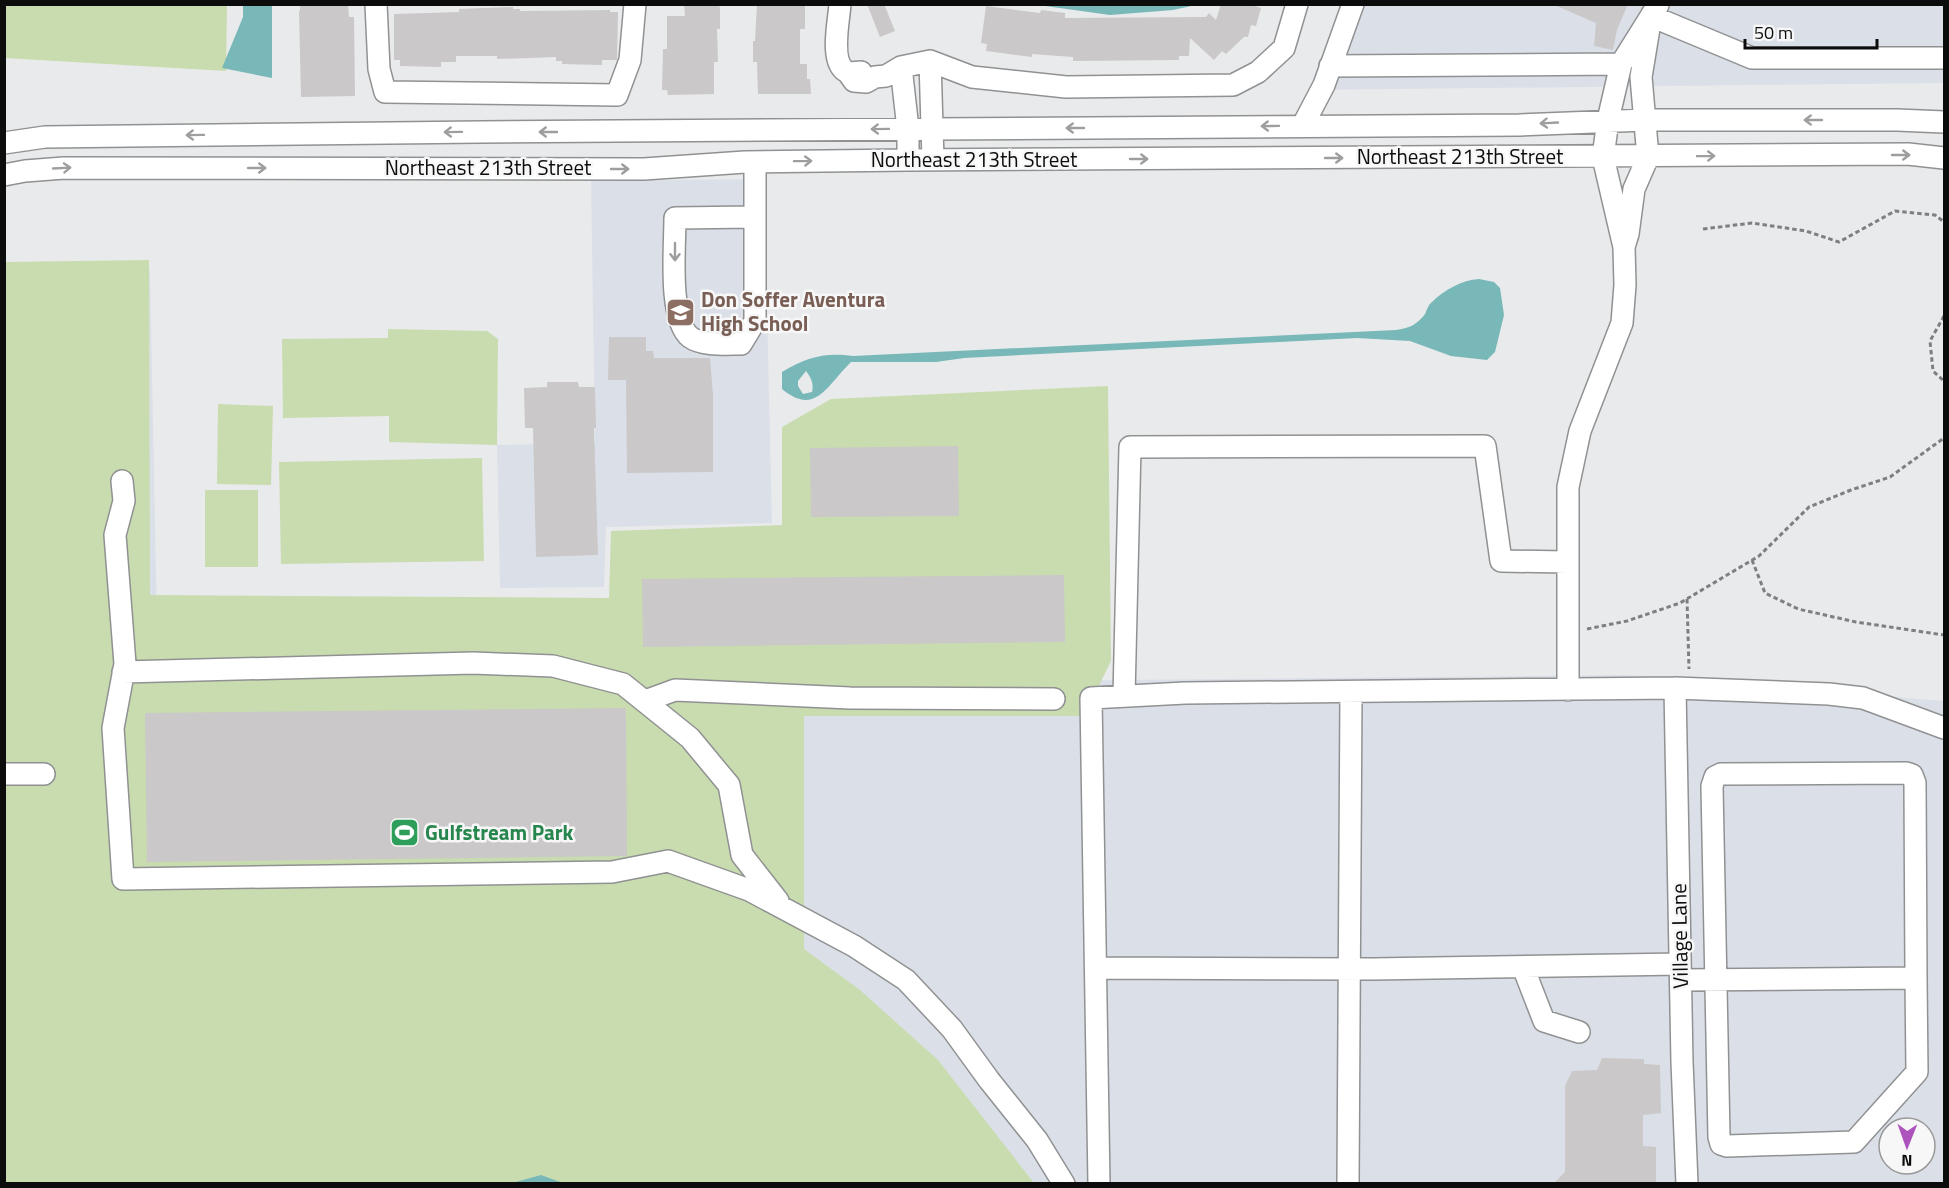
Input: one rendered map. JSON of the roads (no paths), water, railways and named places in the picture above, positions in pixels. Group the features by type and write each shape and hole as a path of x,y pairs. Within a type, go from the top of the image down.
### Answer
{"street":[{"path":"376,4 379,69 385,92 617,95 630,60 636,4"},
{"path":"840,4 835,55 854,81 866,82 875,77 886,76 901,67 930,61 972,77 1066,87 1233,85 1258,72 1284,48 1297,4"},
{"path":"1303,125 1327,75 1353,4"},
{"path":"1655,10 1752,58 1944,57"},
{"path":"1568,690 1568,488 1580,431 1622,323 1625,285 1624,247 1603,157 1608,120 1621,64 1655,10"},
{"path":"1624,247 1634,189 1648,157 1641,77 1655,10"},
{"path":"930,61 933,160"},
{"path":"1327,75 1621,64"},
{"path":"901,67 908,129 908,160"},
{"path":"1327,75 1331,111 1338,125"},
{"name":"Northeast 213th Street","path":"4,143 45,137 1519,125 1608,120 1944,122"},
{"path":"500,168 512,132"},
{"name":"Northeast 213th Street","path":"4,175 64,168 644,169 755,162 908,160 1908,154 1944,158"},
{"path":"753,217 675,218 676,303 681,324 691,337 699,341 741,344 755,321 753,217 755,162"},
{"path":"1124,696 1130,447 1485,446 1501,561 1567,562"},
{"path":"122,481 124,501 115,535 125,664 113,728 123,879 612,872 669,861 749,890 782,906 854,946 906,980 952,1029 1037,1140 1064,1184"},
{"path":"123,672 473,663 553,666 623,684 690,738 729,785 742,855 782,906"},
{"path":"1099,1184 1091,698 1185,693 1682,688 1829,694 1863,698 1938,726 1941,741 1944,743"},
{"name":"Village Lane","path":"1682,688 1680,972 1687,1184"},
{"path":"645,701 675,690 850,698 1054,699"},
{"path":"1348,1184 1351,693"},
{"path":"1788,773 1906,773 1912,775 1915,783 1916,978 1917,1072 1854,1142 1727,1146 1721,1144 1719,1137 1718,980 1712,786 1715,777 1721,774 1788,773"},
{"path":"4,774 44,774"},
{"path":"1096,968 1523,967 1680,972 1718,980 1916,978"},
{"path":"1523,967 1544,1021 1579,1032"}],"water":[{"path":"243,5 272,5 272,78 222,68 243,17"},
{"path":"1038,5 1196,5 1173,10 1110,15"},
{"path":"1473,280 1494,282 1500,288 1504,315 1495,352 1487,360 1451,356 1410,341 1357,338 964,358 936,362 851,362 828,388 812,399 804,400 794,397 782,389 782,372 808,359 825,355 853,356 1396,330 1416,323 1431,303 1448,290","holes":["806,371 811,378 812,392 803,394 798,381"]},
{"path":"541,1175 563,1183 512,1183"}],"place":[{"name":"Don Soffer Aventura High School","path":"680,312"},
{"name":"Gulfstream Park","path":"404,833"}]}
